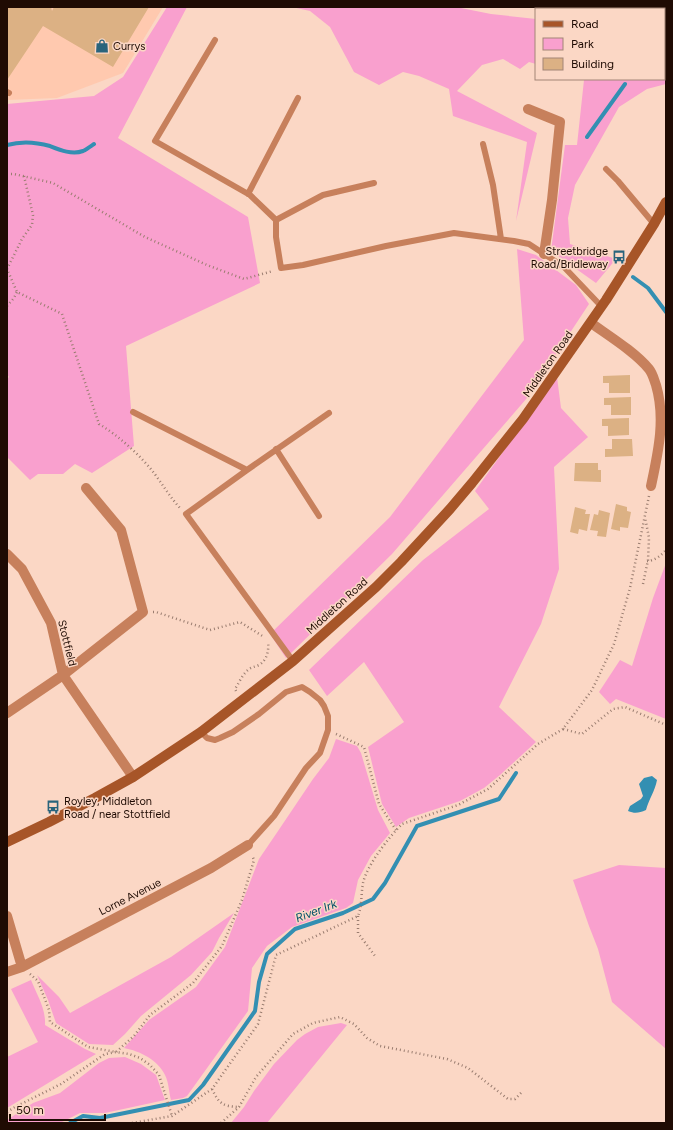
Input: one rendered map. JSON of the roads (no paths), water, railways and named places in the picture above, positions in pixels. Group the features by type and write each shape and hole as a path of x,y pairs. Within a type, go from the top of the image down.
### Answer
{"highway":[{"path":"593,7 614,8"}],"main road":[{"name":"Middleton Road","path":"7,842 95,798 133,776 201,732 293,661 376,587 446,514 472,484 523,419 604,304 666,202"}],"street":[{"path":"528,109 560,122 552,200 544,254"},
{"path":"591,323 641,360 650,370 654,378 660,397 661,427 651,486"},
{"path":"7,713 63,675 143,612 121,530 86,488"},
{"name":"Stottfield","path":"7,554 22,569 51,623 63,675 133,776"},
{"name":"Lorne Avenue","path":"7,972 22,967 211,868 248,845"},
{"path":"7,916 22,967"}],"lane":[{"path":"215,40 155,141 248,194 276,220 276,237 281,268 304,265 454,232 529,244 564,268 604,304"},
{"path":"248,194 298,98"},
{"path":"483,144 493,185 501,239"},
{"path":"606,169 654,224"},
{"path":"276,220 323,195 374,183"},
{"path":"133,412 247,470"},
{"path":"293,661 186,514 329,413"},
{"path":"276,449 319,516"},
{"path":"201,732 207,738 215,740 220,738 233,732 286,692 302,687 320,700 324,706 328,716 328,730 320,753 306,768 274,816 248,845"}],"water":[{"path":"652,776 657,780 646,810 637,813 628,811 630,806 643,796 639,784 644,778"}],"waterway":[{"name":"River Irk","path":"587,137 625,84"},
{"path":"7,145 34,143 50,146 66,152 79,152 94,144"},
{"name":"River Irk","path":"633,277 648,288 666,312"},
{"name":"River Irk","path":"70,1123 83,1116 100,1118 189,1100 203,1085 255,1011 259,982 267,954 295,929 343,913 373,899 385,883 417,826 499,799 516,773"}],"place":[{"name":"Currys","path":"102,46"},
{"name":"Streetbridge Road/Bridleway","path":"619,257"},
{"name":"Royley, Middleton Road / near Stottfield","path":"53,807"}]}
